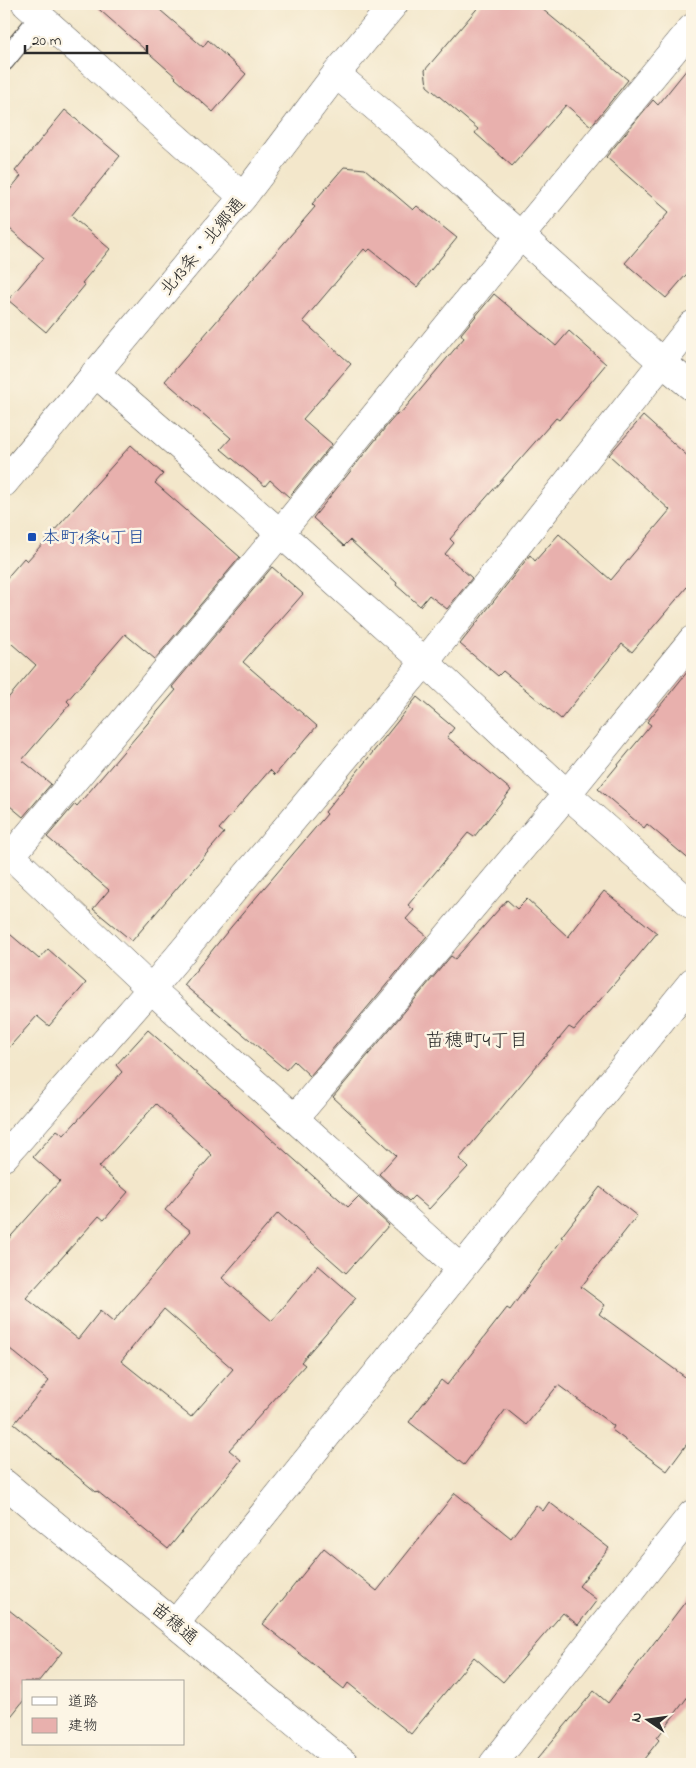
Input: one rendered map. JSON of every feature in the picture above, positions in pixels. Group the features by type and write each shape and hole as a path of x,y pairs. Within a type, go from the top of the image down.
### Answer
{"street":[{"name":"北13条・北郷通","path":"4,483 243,197 336,74 394,4"},
{"path":"33,10 243,197"},
{"path":"462,1269 151,990 7,852 280,533 692,28"},
{"path":"336,74 393,122 692,387"},
{"path":"4,1157 151,990 425,662 692,325"},
{"path":"95,373 280,533 425,662 567,794 692,906"},
{"path":"295,1118 567,794 692,640"},
{"path":"176,1624 692,982"},
{"name":"苗穂通","path":"4,1482 345,1764"},
{"path":"493,1764 692,1514"}],"lane":[{"path":"4,61 33,10"}],"building":[{"path":"93,4 153,4 203,47 208,40 246,74 213,112"},
{"path":"481,4 536,4 628,80 591,126 566,105 512,166 475,133 478,129 427,86 425,70"},
{"path":"692,63 692,268 666,298 625,263 669,212 606,157 653,100 658,105"},
{"path":"65,110 120,156 71,216 110,249 82,283 85,285 46,332 8,300 44,258 4,224 4,197 21,176 15,171"},
{"path":"344,167 365,169 413,210 417,206 457,238 417,287 370,249 367,252 364,249 303,321 351,364 303,419 332,444 289,497 270,480 265,486 221,449 231,438 165,381 315,207 312,204"},
{"path":"494,294 556,346 569,331 606,364 559,420 556,418 450,539 454,543 445,554 472,578 447,609 429,595 420,606 350,540 344,546 313,518 389,423 398,413 400,414 464,338 461,334"},
{"path":"643,416 692,460 692,581 632,652 622,644 561,719 503,671 498,676 460,644 530,555 535,561 559,534 611,580 670,510 609,455"},
{"path":"131,445 163,474 155,483 240,557 155,659 125,634 67,701 70,704 22,760 51,784 23,817 4,801 4,703 36,665 4,637 4,581 24,558 27,561"},
{"path":"272,567 303,594 243,662 317,726 275,775 270,770 219,829 224,833 132,941 93,909 109,890 47,837 75,804 77,806 176,690 172,687"},
{"path":"692,666 692,862 647,824 644,828 598,789 651,725 647,722"},
{"path":"417,697 454,728 447,737 511,790 474,837 468,833 408,905 414,910 406,919 427,936 310,1076 294,1061 286,1070 184,985 327,814 325,812"},
{"path":"604,891 657,933 574,1030 569,1027 459,1159 468,1167 429,1209 414,1196 409,1201 379,1174 396,1155 333,1097 451,956 455,959 507,900 517,909 527,899 568,937"},
{"path":"4,929 39,959 48,949 86,983 49,1026 37,1016 4,1053"},
{"path":"148,1030 348,1207 358,1197 389,1225 346,1273 278,1213 222,1278 272,1321 318,1265 356,1298 301,1362 305,1365 229,1450 241,1460 168,1549 14,1424 49,1381 4,1344 4,1244 60,1181 33,1157 57,1130 64,1135 122,1072 116,1065","holes":["156,1104 212,1155 165,1210 191,1231 113,1322 100,1311 78,1339 26,1298 99,1216 104,1220 128,1192 99,1167","164,1309 233,1369 191,1417 121,1361"]},
{"path":"600,1187 637,1216 581,1287 605,1305 599,1314 692,1382 692,1437 667,1471 612,1430 614,1426 558,1385 526,1425 506,1409 464,1465 409,1422 441,1380 447,1385 507,1308 510,1310 563,1238 561,1237"},
{"path":"455,1493 511,1538 536,1505 543,1511 549,1502 609,1548 579,1586 597,1600 578,1625 563,1613 503,1682 474,1657 411,1734 348,1683 344,1689 263,1624 324,1548 377,1591"},
{"path":"692,1593 692,1691 657,1738 659,1740 640,1764 533,1764 594,1691 608,1703"},
{"path":"4,1606 62,1652 40,1680 22,1680 22,1702 4,1725"}],"place":[{"name":"本町1条4丁目","path":"32,537"}],"district":[{"name":"苗穂町4丁目","path":"477,1039"}]}
